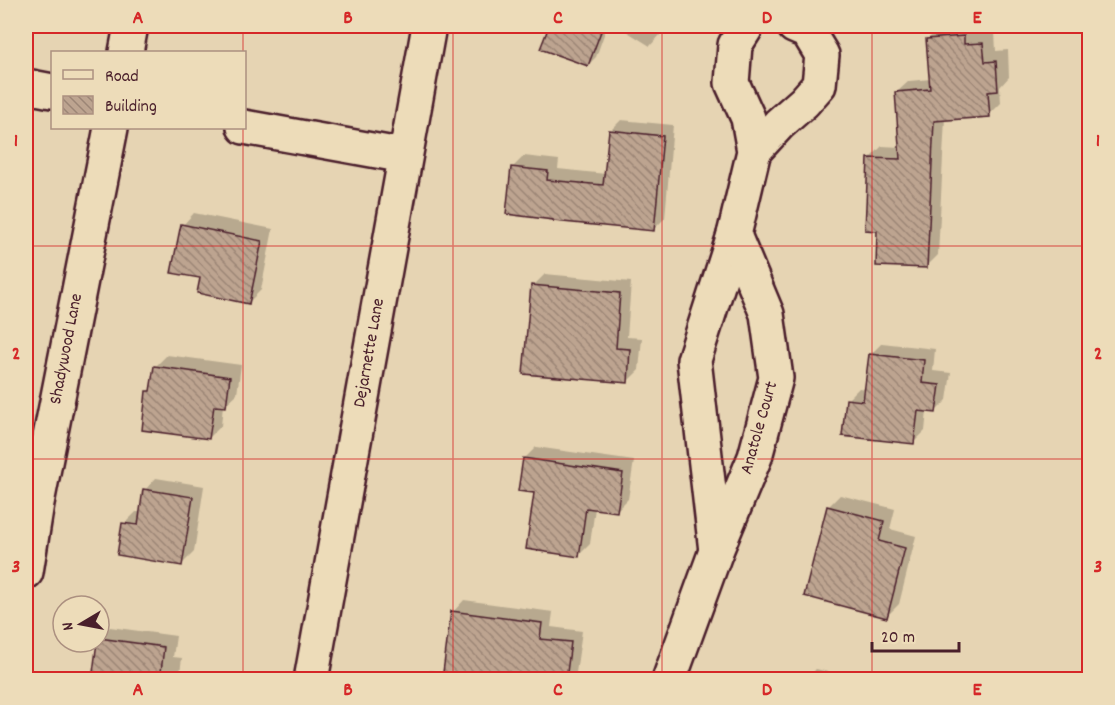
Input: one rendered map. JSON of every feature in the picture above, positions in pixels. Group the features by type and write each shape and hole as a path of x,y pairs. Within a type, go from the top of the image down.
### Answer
{"street":[{"path":"126,51 131,26"},
{"name":"Dejarnette Lane","path":"312,680 429,26"},
{"name":"Anatole Court","path":"716,551 693,360 734,235 754,151 748,118 732,83 735,45 747,26"},
{"name":"Anatole Court","path":"754,151 819,85 822,55 808,32 794,26"},
{"path":"26,86 51,91"},
{"path":"246,127 405,156"},
{"name":"Shadywood Lane","path":"26,572 31,501 111,129"},
{"name":"Anatole Court","path":"669,680 716,551 755,457 776,378 767,314 734,235"}],"building":[{"path":"549,26 603,26 588,66 540,49"},
{"path":"964,36 964,44 983,43 985,62 996,61 998,91 988,92 990,117 934,121 927,268 876,266 877,231 865,230 868,158 900,159 895,92 930,89 926,39"},
{"path":"609,130 663,136 654,231 506,214 511,167 548,171 547,180 603,185"},
{"path":"181,224 262,241 249,304 197,293 200,278 171,273"},
{"path":"531,285 620,293 616,348 630,349 628,383 523,374"},
{"path":"869,354 924,360 922,383 940,385 936,413 918,411 914,444 842,436 846,399 863,401"},
{"path":"154,366 230,377 226,407 214,406 209,439 142,430 146,391 150,391"},
{"path":"523,458 623,473 617,512 586,508 579,557 526,549 534,493 518,491"},
{"path":"143,489 193,497 182,566 117,555 122,523 138,525"},
{"path":"827,506 884,521 879,541 905,548 887,618 804,596"},
{"path":"451,611 542,623 540,639 571,642 566,680 442,680"},
{"path":"111,640 164,647 160,680 92,680 95,654 111,654"}]}
